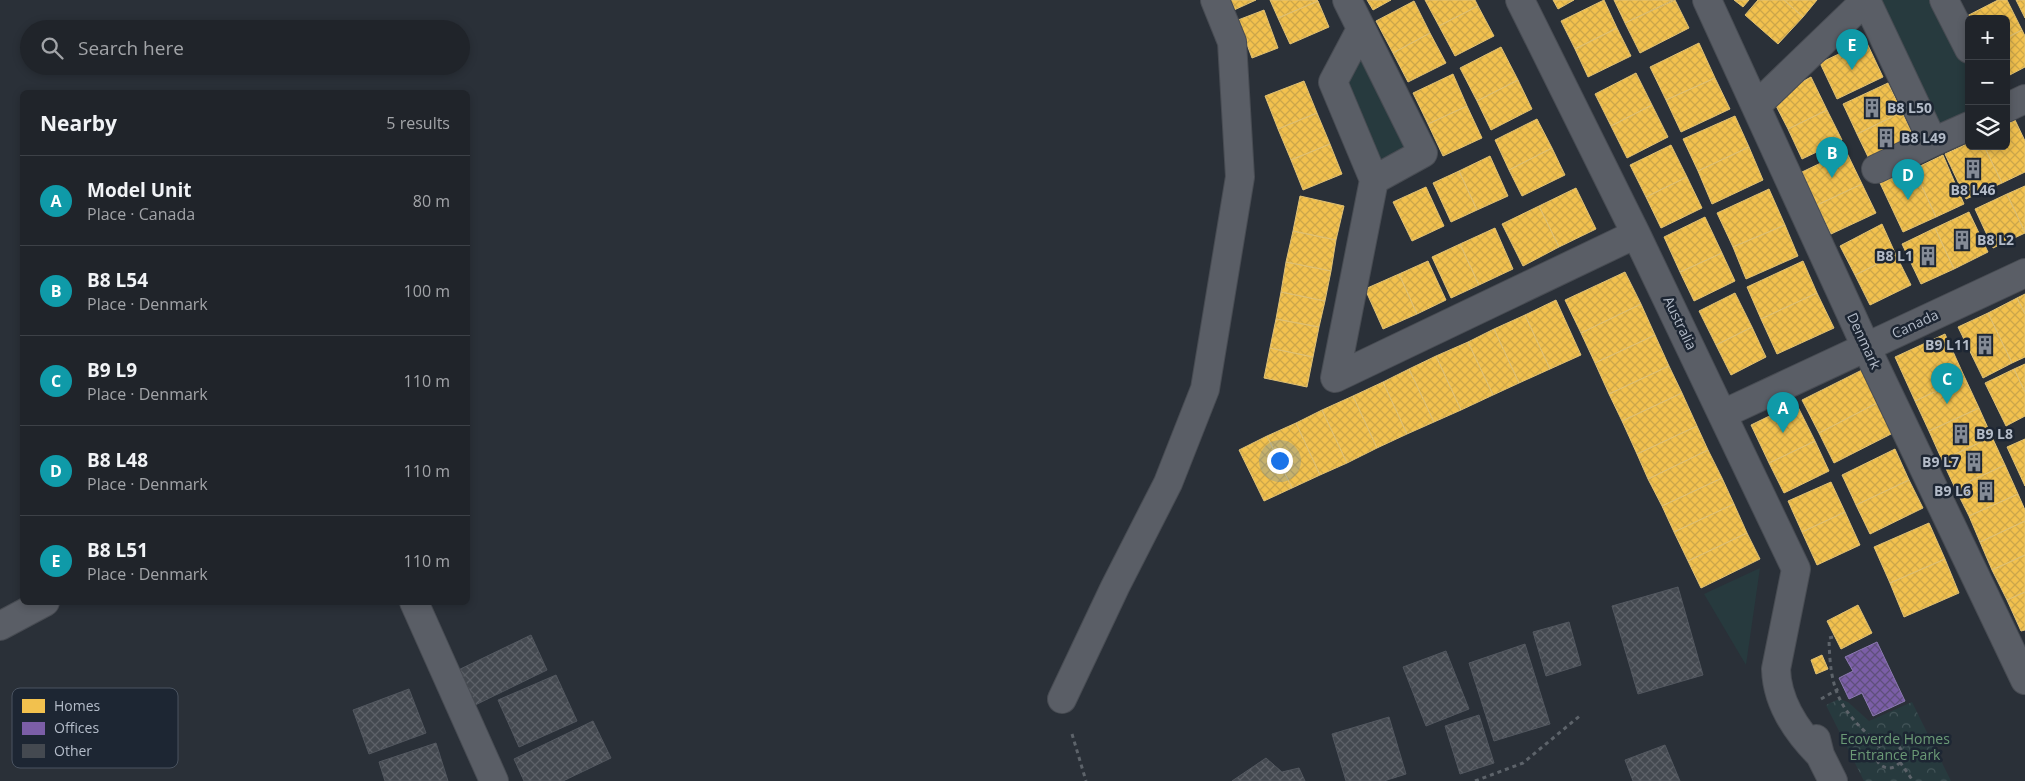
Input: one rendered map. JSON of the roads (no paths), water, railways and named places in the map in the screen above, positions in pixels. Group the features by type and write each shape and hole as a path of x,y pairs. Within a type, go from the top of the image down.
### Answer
{"street":[{"path":"1062,699 1115,587 1168,483 1205,389 1240,177 1232,42 1215,0"},
{"path":"1348,0 1423,153 1374,180"},
{"name":"Australia","path":"1520,0 1636,234 1796,569 1779,655 1777,684 1784,705 1798,729 1820,755 1833,781"},
{"name":"Denmark","path":"1707,0 1866,347 2025,680"},
{"path":"1756,106 1866,0 1933,142"},
{"path":"1944,0 1965,41"},
{"path":"1361,29 1333,82 1374,180 1335,378 1636,234"},
{"path":"2010,106 2025,99"},
{"path":"1876,169 1965,128"},
{"name":"Canada","path":"1723,414 2025,273"},
{"path":"0,626 39,605"},
{"path":"415,605 494,781"}],"place":[{"name":"B8 L51","path":"1852,70"},
{"name":"B8 L50","path":"1872,108"},
{"name":"B8 L49","path":"1886,138"},
{"name":"B8 L46","path":"1973,169"},
{"name":"B8 L54","path":"1832,178"},
{"name":"B8 L48","path":"1908,200"},
{"name":"B8 L2","path":"1962,240"},
{"name":"B8 L1","path":"1928,256"},
{"name":"B9 L11","path":"1985,345"},
{"name":"B9 L9","path":"1947,404"},
{"name":"Model Unit","path":"1783,433"},
{"name":"B9 L8","path":"1961,434"},
{"name":"B9 L7","path":"1974,462"},
{"name":"B9 L6","path":"1986,491"}],"park label":[{"name":"Ecoverde Homes Entrance Park","path":"1895,748"}]}
